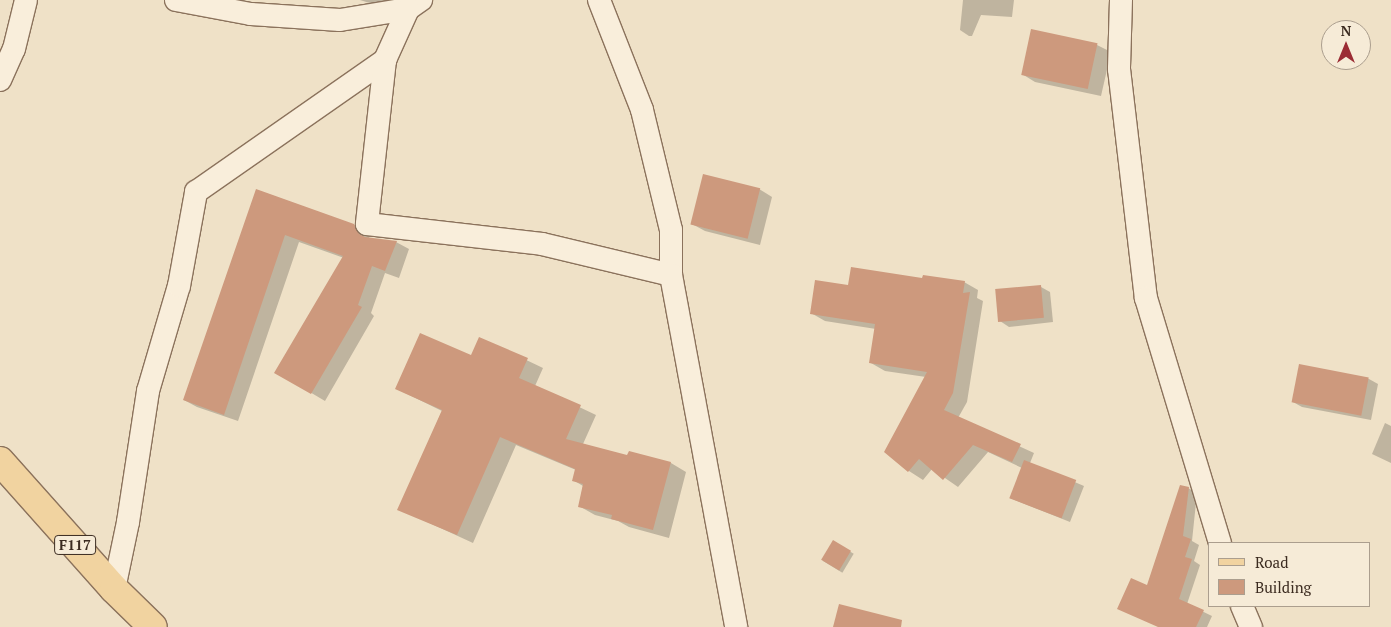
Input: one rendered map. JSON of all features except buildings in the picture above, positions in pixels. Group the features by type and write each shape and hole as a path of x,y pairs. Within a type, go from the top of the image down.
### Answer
{"main road":[{"name":"F117","path":"0,461 114,589 153,627"}],"street":[{"path":"0,80 14,49 26,0"},
{"path":"21,23 43,0"},
{"path":"176,0 251,14 340,20 415,4"},
{"path":"599,0 642,110 672,230 671,275 736,627"},
{"path":"1121,0 1119,69 1146,298 1220,542"},
{"path":"415,4 385,60 368,224 542,244 671,275"},
{"path":"114,589 128,522 148,391 179,286 196,192 385,60"},
{"path":"1242,607 1251,627"}]}
